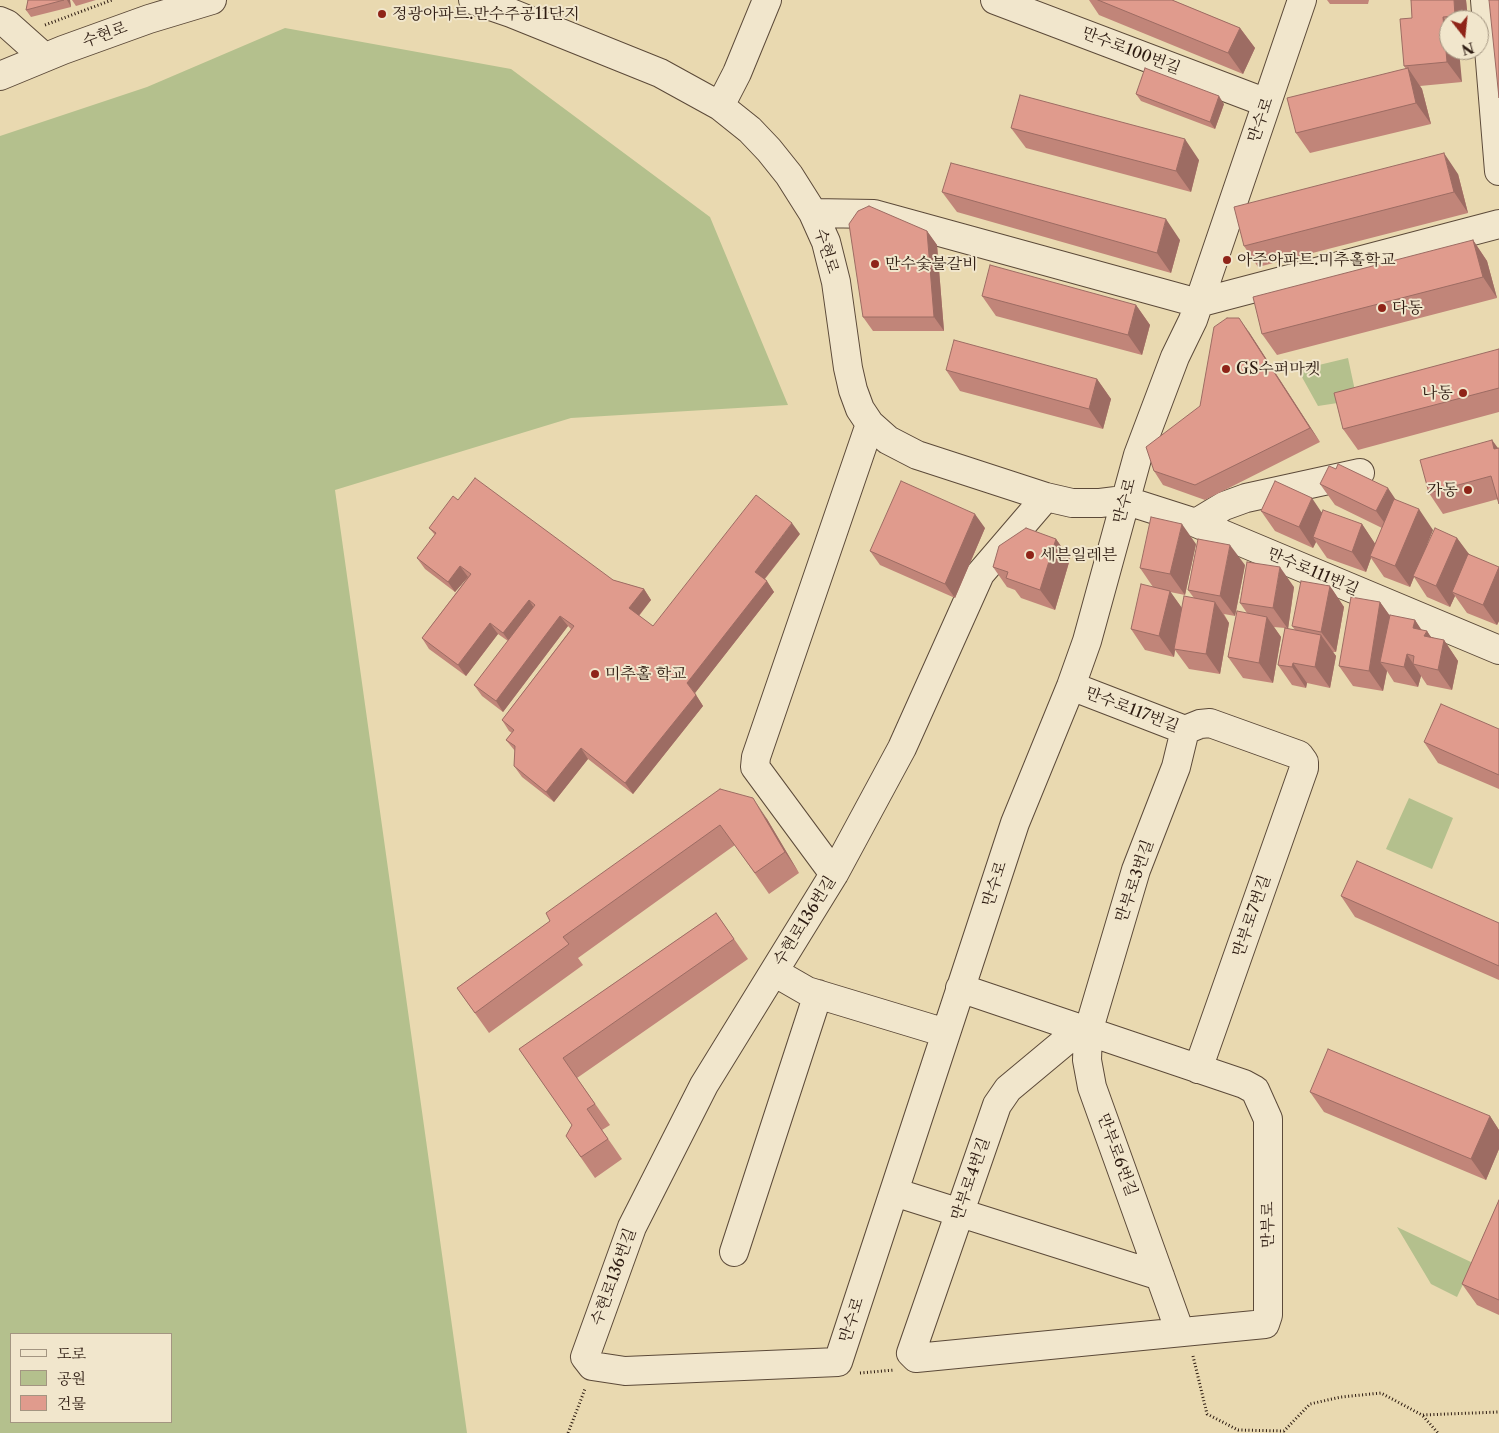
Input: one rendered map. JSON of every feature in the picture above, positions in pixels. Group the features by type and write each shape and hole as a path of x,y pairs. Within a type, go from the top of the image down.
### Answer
{"street":[{"name":"수현로","path":"0,76 44,57 149,19 212,0"},
{"name":"수현로","path":"473,0 514,6 660,73 720,106 750,130 769,150 789,175 813,213 826,242 836,282 848,368 853,390 860,409 870,424 888,440 917,456 1046,497 1072,503 1100,503 1124,500"},
{"path":"720,106 737,73 767,0"},
{"name":"만수로100번길","path":"995,0 1267,103"},
{"name":"만수로","path":"590,1362 625,1371 837,1362 1015,823 1071,686 1087,641 1138,454 1175,357 1193,320 1302,0"},
{"path":"1485,0 1499,172"},
{"path":"0,21 7,24 44,57"},
{"path":"813,213 874,214 1198,303 1499,224"},
{"path":"834,874 755,767 756,757 870,424"},
{"path":"1196,523 1224,506 1246,498 1360,473"},
{"name":"수현로136번길","path":"590,1362 632,1227 704,1085 834,874 902,748 980,574 1046,497"},
{"name":"만수로111번길","path":"1124,500 1196,523 1499,650"},
{"name":"만수로117번길","path":"1071,686 1185,730 1200,724 1210,723 1299,755 1304,762"},
{"name":"만부로3번길","path":"1084,1030 1136,870 1176,767 1185,730"},
{"name":"만부로7번길","path":"1198,1069 1304,768 1304,762"},
{"path":"774,972 807,991 946,1033"},
{"name":"만부로","path":"916,1358 1265,1324 1268,1315 1268,1119 1255,1090 1244,1084 960,988"},
{"path":"734,1252 818,994"},
{"name":"만부로4번길","path":"916,1358 911,1353 997,1104 1008,1089 1084,1030"},
{"name":"만부로6번길","path":"1084,1030 1086,1060 1092,1087 1180,1332"},
{"path":"894,1192 1160,1276"}],"path":[{"path":"39,27 112,0"},
{"path":"1180,1332 1190,1346 1207,1414 1238,1430 1284,1431 1310,1404 1341,1397 1381,1393 1422,1415 1438,1433"},
{"path":"837,1362 853,1373 896,1370 916,1358"},
{"path":"568,1433 582,1394 590,1362"},
{"path":"1422,1415 1499,1412"}],"green space":[{"path":"285,28 511,69 710,217 788,405 571,418 335,490 467,1433 0,1433 0,136 147,87"},
{"path":"1348,358 1357,400 1318,406 1298,370"},
{"path":"1409,798 1453,818 1432,869 1386,849"},
{"path":"1397,1227 1473,1263 1457,1297 1431,1284"}],"building":[{"path":"28,0 64,0 26,10"},
{"path":"1098,0 1172,0 1240,28 1228,53"},
{"path":"1411,0 1454,0 1455,10 1439,10 1439,60 1447,60 1447,62 1404,66 1400,19 1412,18"},
{"path":"1489,0 1499,0 1499,98"},
{"path":"1145,68 1219,96 1210,122 1136,94"},
{"path":"1408,68 1416,103 1296,133 1287,98"},
{"path":"1020,95 1185,139 1176,171 1011,128"},
{"path":"1444,153 1454,192 1244,246 1234,207"},
{"path":"951,163 1166,219 1157,253 942,192"},
{"path":"869,206 927,231 934,317 863,317 849,224 858,211"},
{"path":"1473,240 1483,277 1262,334 1253,297"},
{"path":"990,265 1136,305 1128,335 982,296"},
{"path":"1227,318 1239,318 1310,428 1195,485 1154,471 1146,447 1200,406 1214,327"},
{"path":"954,340 1097,379 1089,409 946,370"},
{"path":"1499,349 1499,388 1343,429 1334,393"},
{"path":"1492,440 1494,449 1499,448 1499,504 1491,476 1429,493 1420,460"},
{"path":"1338,464 1388,488 1376,511 1320,484 1329,466 1336,469"},
{"name":"미추홀 학교","path":"475,478 613,580 644,589 629,608 653,626 756,495 792,523 755,572 767,581 687,683 696,695 625,783 581,748 546,792 514,766 515,746 506,740 514,730 502,720 574,626 560,616 496,701 474,685 535,605 529,600 503,633 490,623 458,665 422,638 471,574 460,566 448,582 417,558 436,533 429,528 453,496 458,500"},
{"path":"901,481 975,514 945,584 870,551"},
{"path":"1275,481 1312,498 1299,527 1261,511"},
{"path":"1394,499 1419,509 1395,566 1370,556"},
{"path":"1323,510 1362,524 1352,552 1313,537"},
{"path":"1151,517 1182,524 1170,574 1140,568"},
{"path":"1026,528 1056,539 1040,590 1006,578 1008,572 993,567 999,546"},
{"path":"1435,528 1457,538 1436,586 1413,576"},
{"path":"1198,539 1230,545 1220,596 1188,590"},
{"path":"1468,554 1499,567 1483,605 1452,592"},
{"path":"1247,562 1280,567 1273,608 1240,603"},
{"path":"1301,581 1330,586 1321,632 1292,626"},
{"path":"1141,584 1170,591 1159,636 1131,629"},
{"path":"1184,596 1215,602 1206,654 1174,649"},
{"path":"1351,597 1380,602 1369,671 1339,666"},
{"path":"1237,611 1267,617 1259,663 1228,657"},
{"path":"1390,615 1415,620 1413,628 1427,631 1424,636 1444,640 1438,670 1413,664 1414,656 1407,654 1404,667 1380,662"},
{"path":"1285,628 1321,635 1315,667 1293,663 1292,667 1278,665"},
{"path":"1441,704 1499,729 1499,775 1424,742"},
{"path":"720,789 753,798 785,852 755,873 720,825 563,937 569,944 475,1013 457,988 550,921 546,913"},
{"path":"1357,861 1499,923 1499,966 1341,896"},
{"path":"716,913 734,939 563,1058 595,1104 587,1109 608,1139 581,1157 566,1136 572,1125 519,1049"},
{"path":"1328,1049 1490,1116 1471,1159 1310,1092"},
{"path":"1499,1200 1499,1300 1462,1284"}],"place":[{"name":"정광아파트.만수주공11단지","path":"382,14"},
{"name":"아주아파트.미추홀학교","path":"1227,260"},
{"name":"만수숯불갈비","path":"875,264"},
{"name":"다동","path":"1382,308"},
{"name":"GS수퍼마켓","path":"1226,369"},
{"name":"나동","path":"1463,393"},
{"name":"가동","path":"1468,490"},
{"name":"세븐일레븐","path":"1030,555"},
{"name":"미추홀 학교","path":"595,674"}]}
